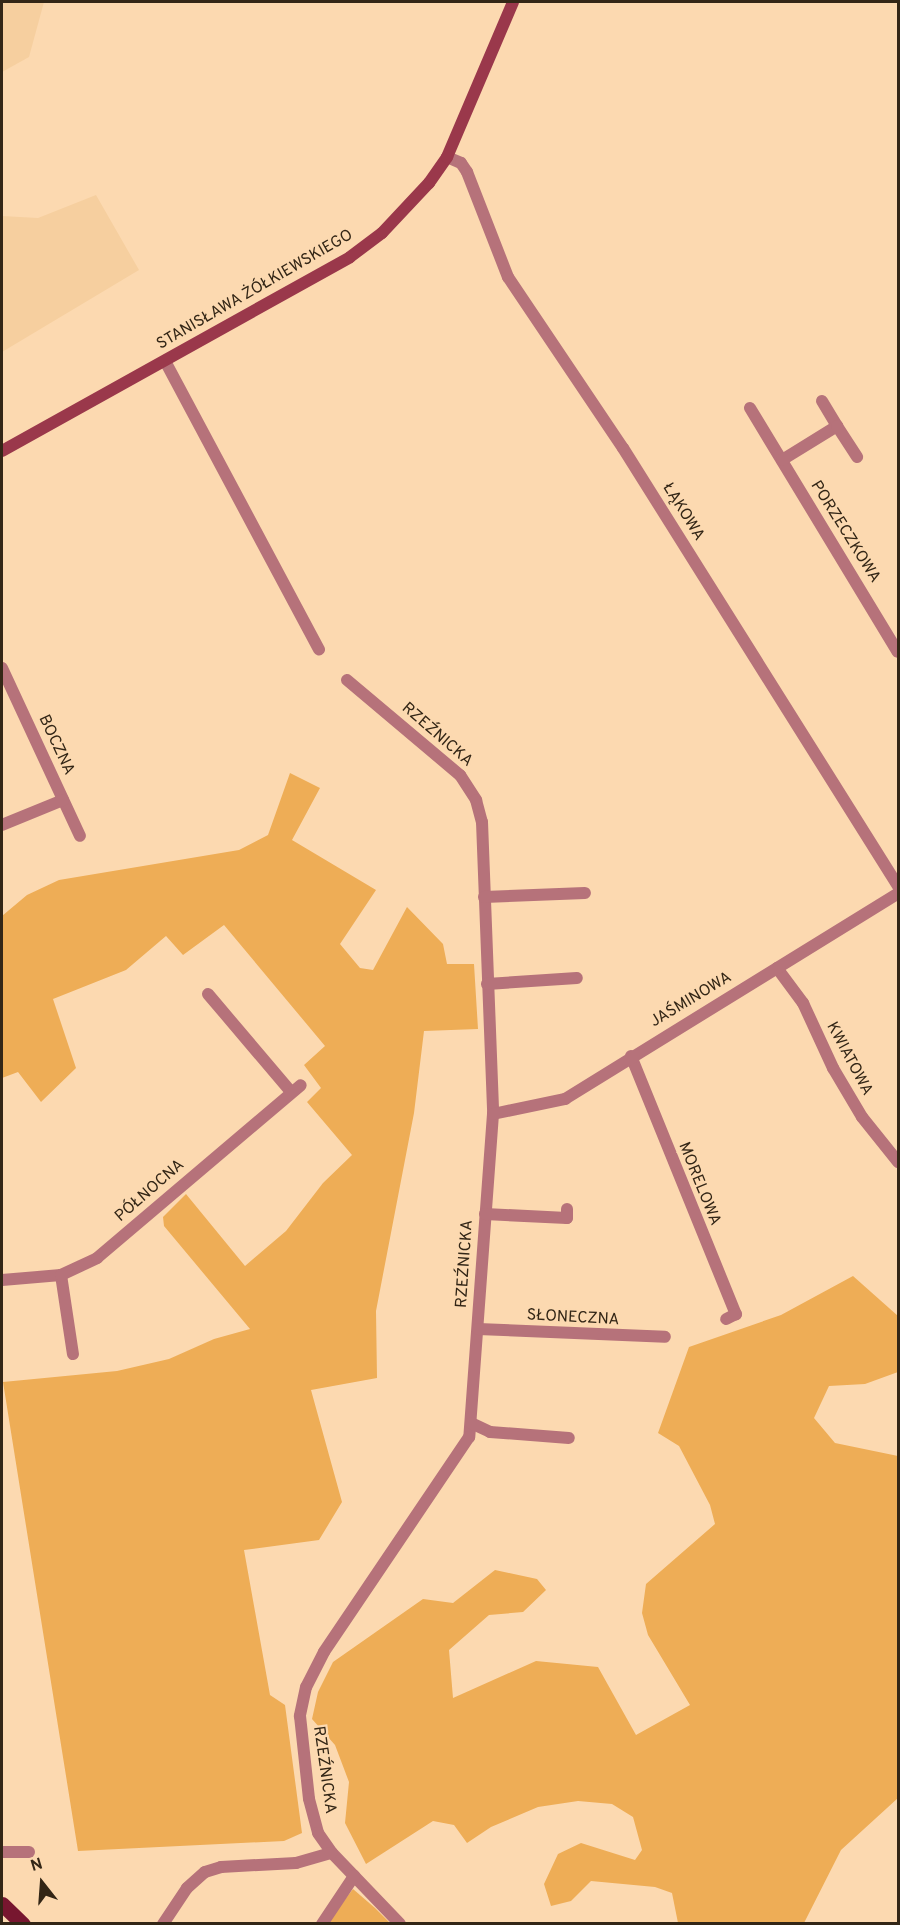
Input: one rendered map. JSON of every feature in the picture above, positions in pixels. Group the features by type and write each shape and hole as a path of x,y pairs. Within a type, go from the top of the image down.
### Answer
{"main road":[{"path":"2,1904 23,1923"}],"street":[{"name":"STANISŁAWA ŻÓŁKIEWSKIEGO","path":"2,451 350,257 404,211 447,157 513,2"},
{"name":"ŁĄKOWA","path":"447,157 461,164 467,172 507,277 617,439 898,886"},
{"path":"165,361 319,649"},
{"path":"822,401 856,458"},
{"name":"PORZECZKOWA","path":"750,408 898,652"},
{"path":"782,460 837,426"},
{"name":"BOCZNA","path":"2,668 80,836"},
{"name":"RZEŹNICKA","path":"347,680 470,787 482,822 493,1114 469,1437 324,1652 306,1687 300,1731 309,1799 318,1833 332,1853 400,1923"},
{"path":"2,825 63,800"},
{"path":"484,897 585,893"},
{"name":"JAŚMINOWA","path":"493,1114 565,1099 631,1056 898,893"},
{"name":"KWIATOWA","path":"777,968 802,1003 832,1068 862,1117 898,1162"},
{"path":"487,984 577,978"},
{"name":"PÓŁNOCNA","path":"2,1280 61,1275 97,1258 296,1088 208,994"},
{"name":"MORELOWA","path":"631,1056 736,1314 726,1319"},
{"path":"485,1214 567,1218 567,1209"},
{"path":"61,1275 73,1354"},
{"name":"SŁONECZNA","path":"478,1329 665,1337"},
{"path":"471,1423 490,1432 569,1438"},
{"path":"2,1852 29,1852"},
{"path":"163,1923 187,1888 205,1872 221,1867 283,1865 332,1853"},
{"path":"322,1923 354,1876"}],"shaded area":[{"path":"2,2 44,2 29,57 2,72"},
{"path":"96,195 139,270 2,352 2,216 38,218"},
{"path":"290,773 320,788 292,840 376,890 340,944 360,968 373,970 407,907 443,944 447,964 474,964 478,1029 424,1031 414,1113 376,1311 377,1378 311,1390 342,1502 319,1540 244,1550 270,1695 285,1705 302,1833 284,1841 78,1851 3,1382 117,1371 169,1359 214,1339 250,1329 164,1226 163,1217 186,1194 245,1266 286,1231 323,1183 352,1155 307,1102 321,1088 304,1065 325,1046 224,925 183,955 166,936 126,970 53,999 76,1068 41,1102 18,1072 2,1078 2,916 27,895 59,880 239,850 268,835"},
{"path":"853,1276 898,1316 898,1372 865,1384 829,1386 814,1418 835,1443 898,1456 898,1798 841,1850 804,1923 678,1923 672,1893 655,1887 591,1881 571,1901 551,1906 544,1884 558,1854 581,1843 635,1860 642,1850 633,1817 612,1804 578,1801 538,1807 491,1827 467,1843 454,1825 433,1821 366,1864 345,1823 349,1782 335,1745 312,1719 318,1692 333,1662 423,1599 453,1603 495,1570 537,1579 546,1590 523,1612 489,1615 449,1650 453,1698 536,1661 598,1667 636,1735 690,1705 648,1635 642,1613 646,1584 715,1524 710,1505 679,1446 658,1433 689,1347 781,1315"},
{"path":"353,1889 375,1908 390,1923 326,1924"}]}
